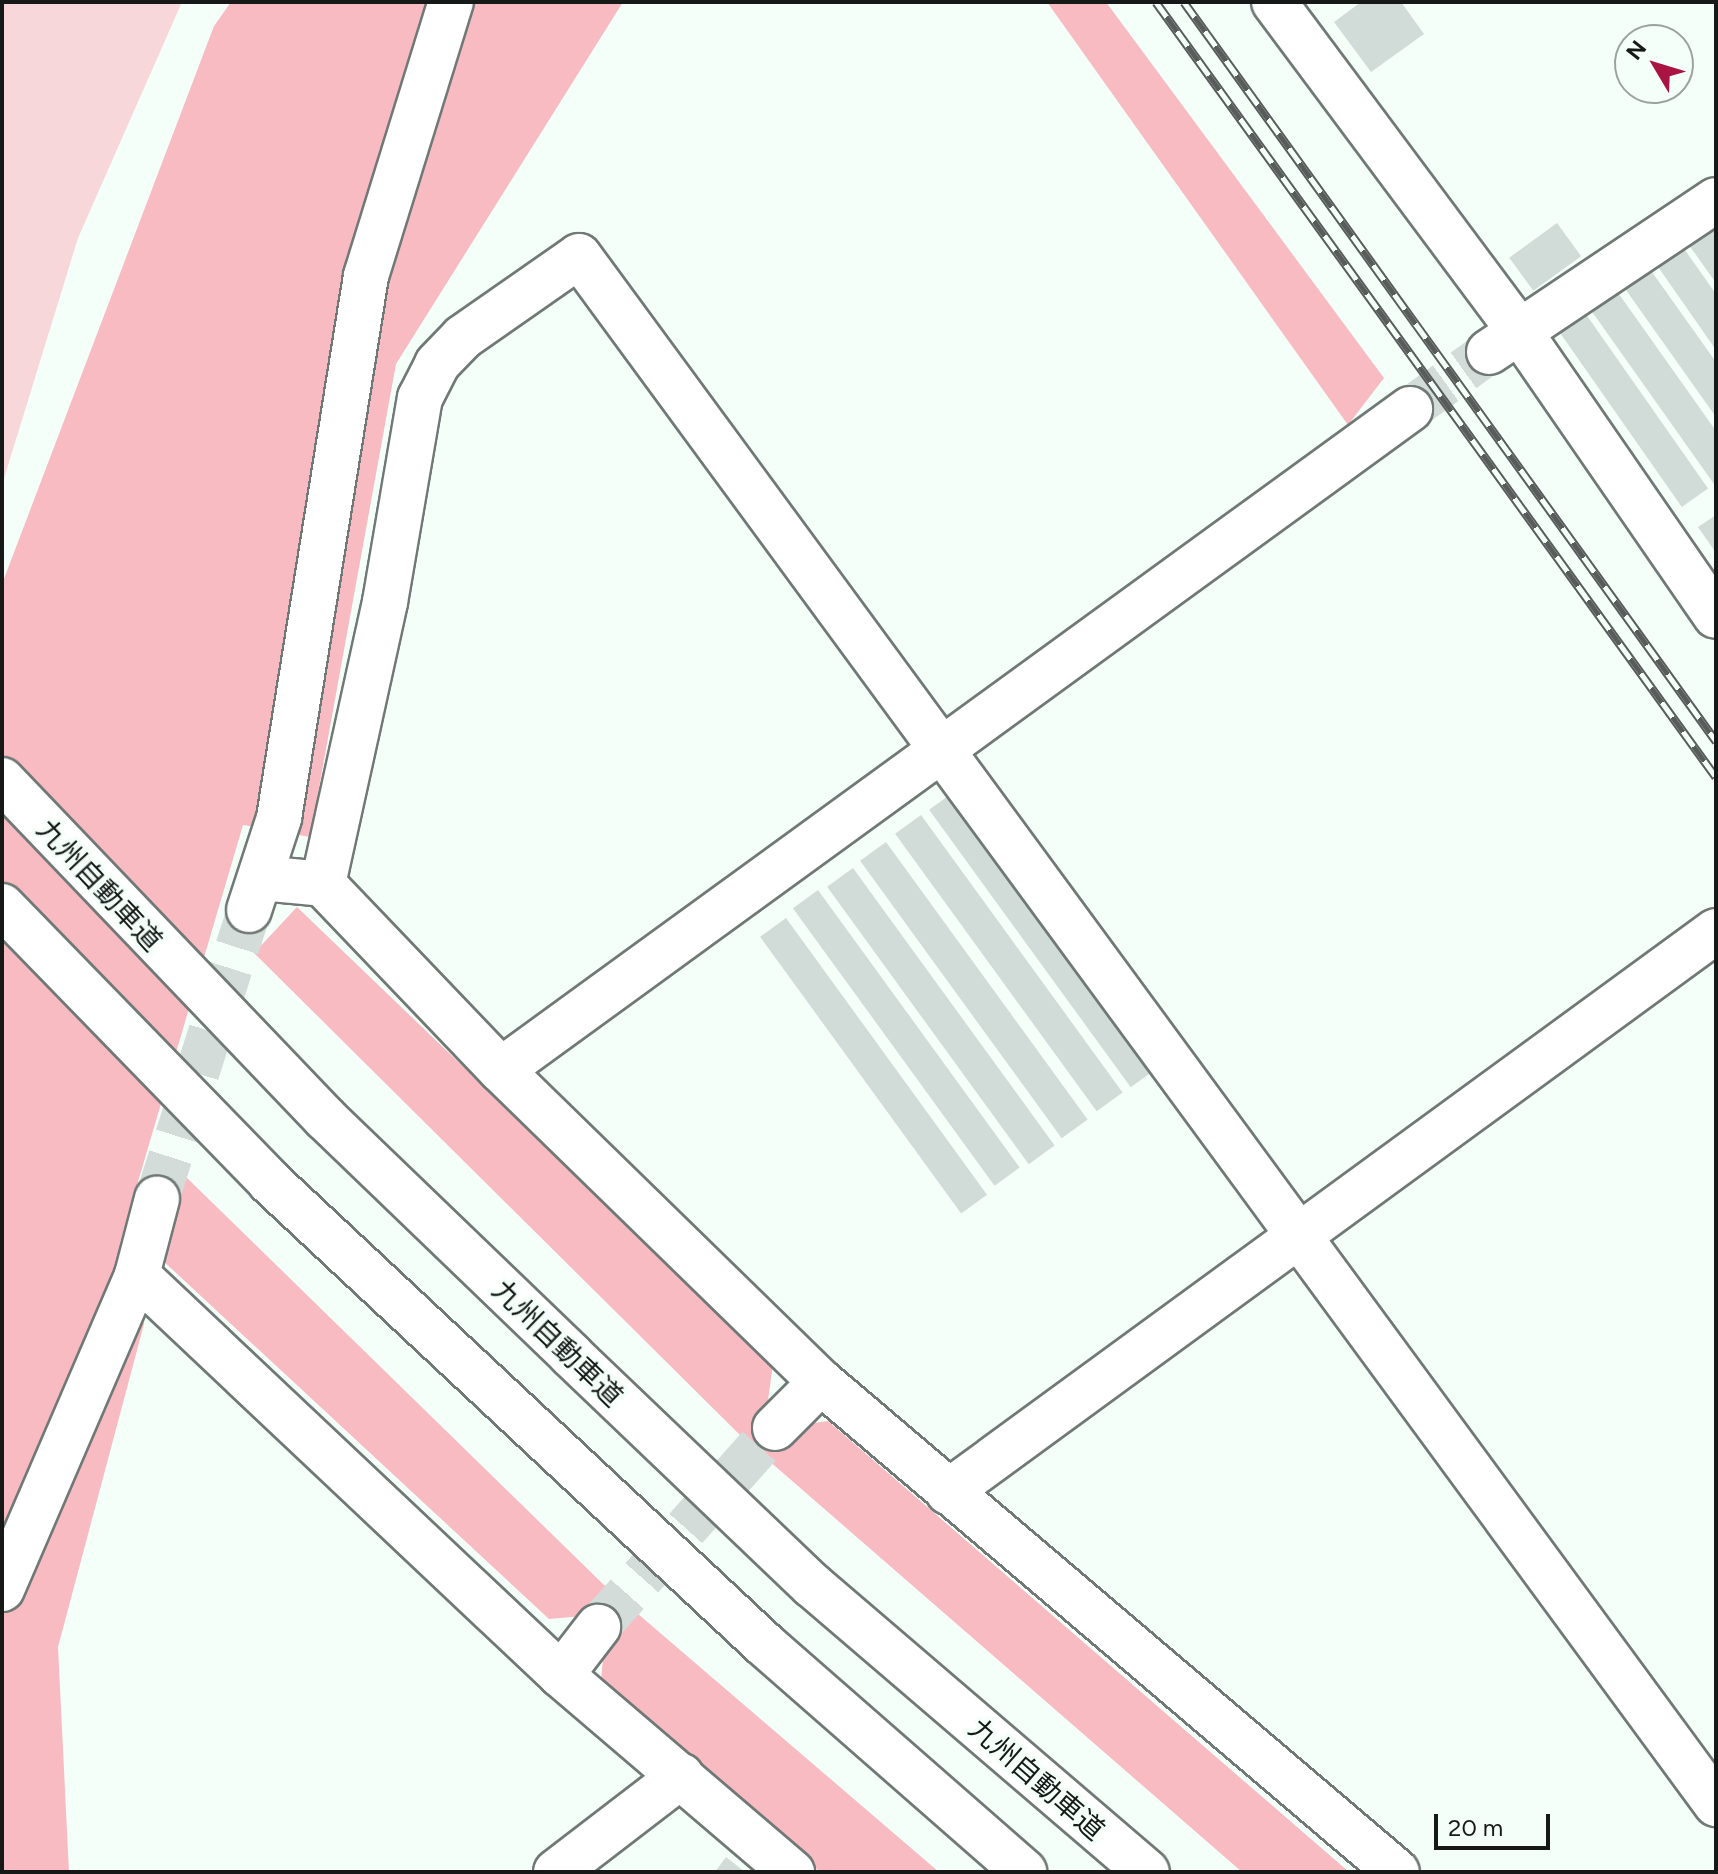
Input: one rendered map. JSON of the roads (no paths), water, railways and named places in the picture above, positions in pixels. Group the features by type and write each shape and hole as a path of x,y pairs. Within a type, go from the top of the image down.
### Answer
{"main road":[{"path":"323,884 255,894 279,818 366,276 451,2"},
{"path":"1274,2 1505,344 1716,616"},
{"path":"1505,344 1716,200"},
{"path":"323,884 385,602 420,398 437,364 463,337 579,256 939,751 1299,1231 1716,1804"},
{"path":"501,1070 1410,409"},
{"name":"九州自動車道","path":"2,780 133,921 336,1128 812,1585 1147,1872"},
{"path":"323,884 501,1070 821,1382 1397,1872"},
{"path":"2,906 87,998 578,1471 1024,1872"},
{"path":"948,1492 1299,1231 1716,931"},
{"path":"2,1589 137,1275 157,1199"},
{"path":"137,1275 561,1675 792,1872"},
{"path":"775,1428 821,1382"},
{"path":"561,1675 598,1627"},
{"path":"556,1872 681,1776"}],"tunnel":[{"path":"1410,409 1489,352"},
{"path":"157,1199 249,910"},
{"path":"598,1627 775,1428"}],"railway":[{"path":"1156,2 1716,777"},
{"path":"1184,2 1716,741"}]}
